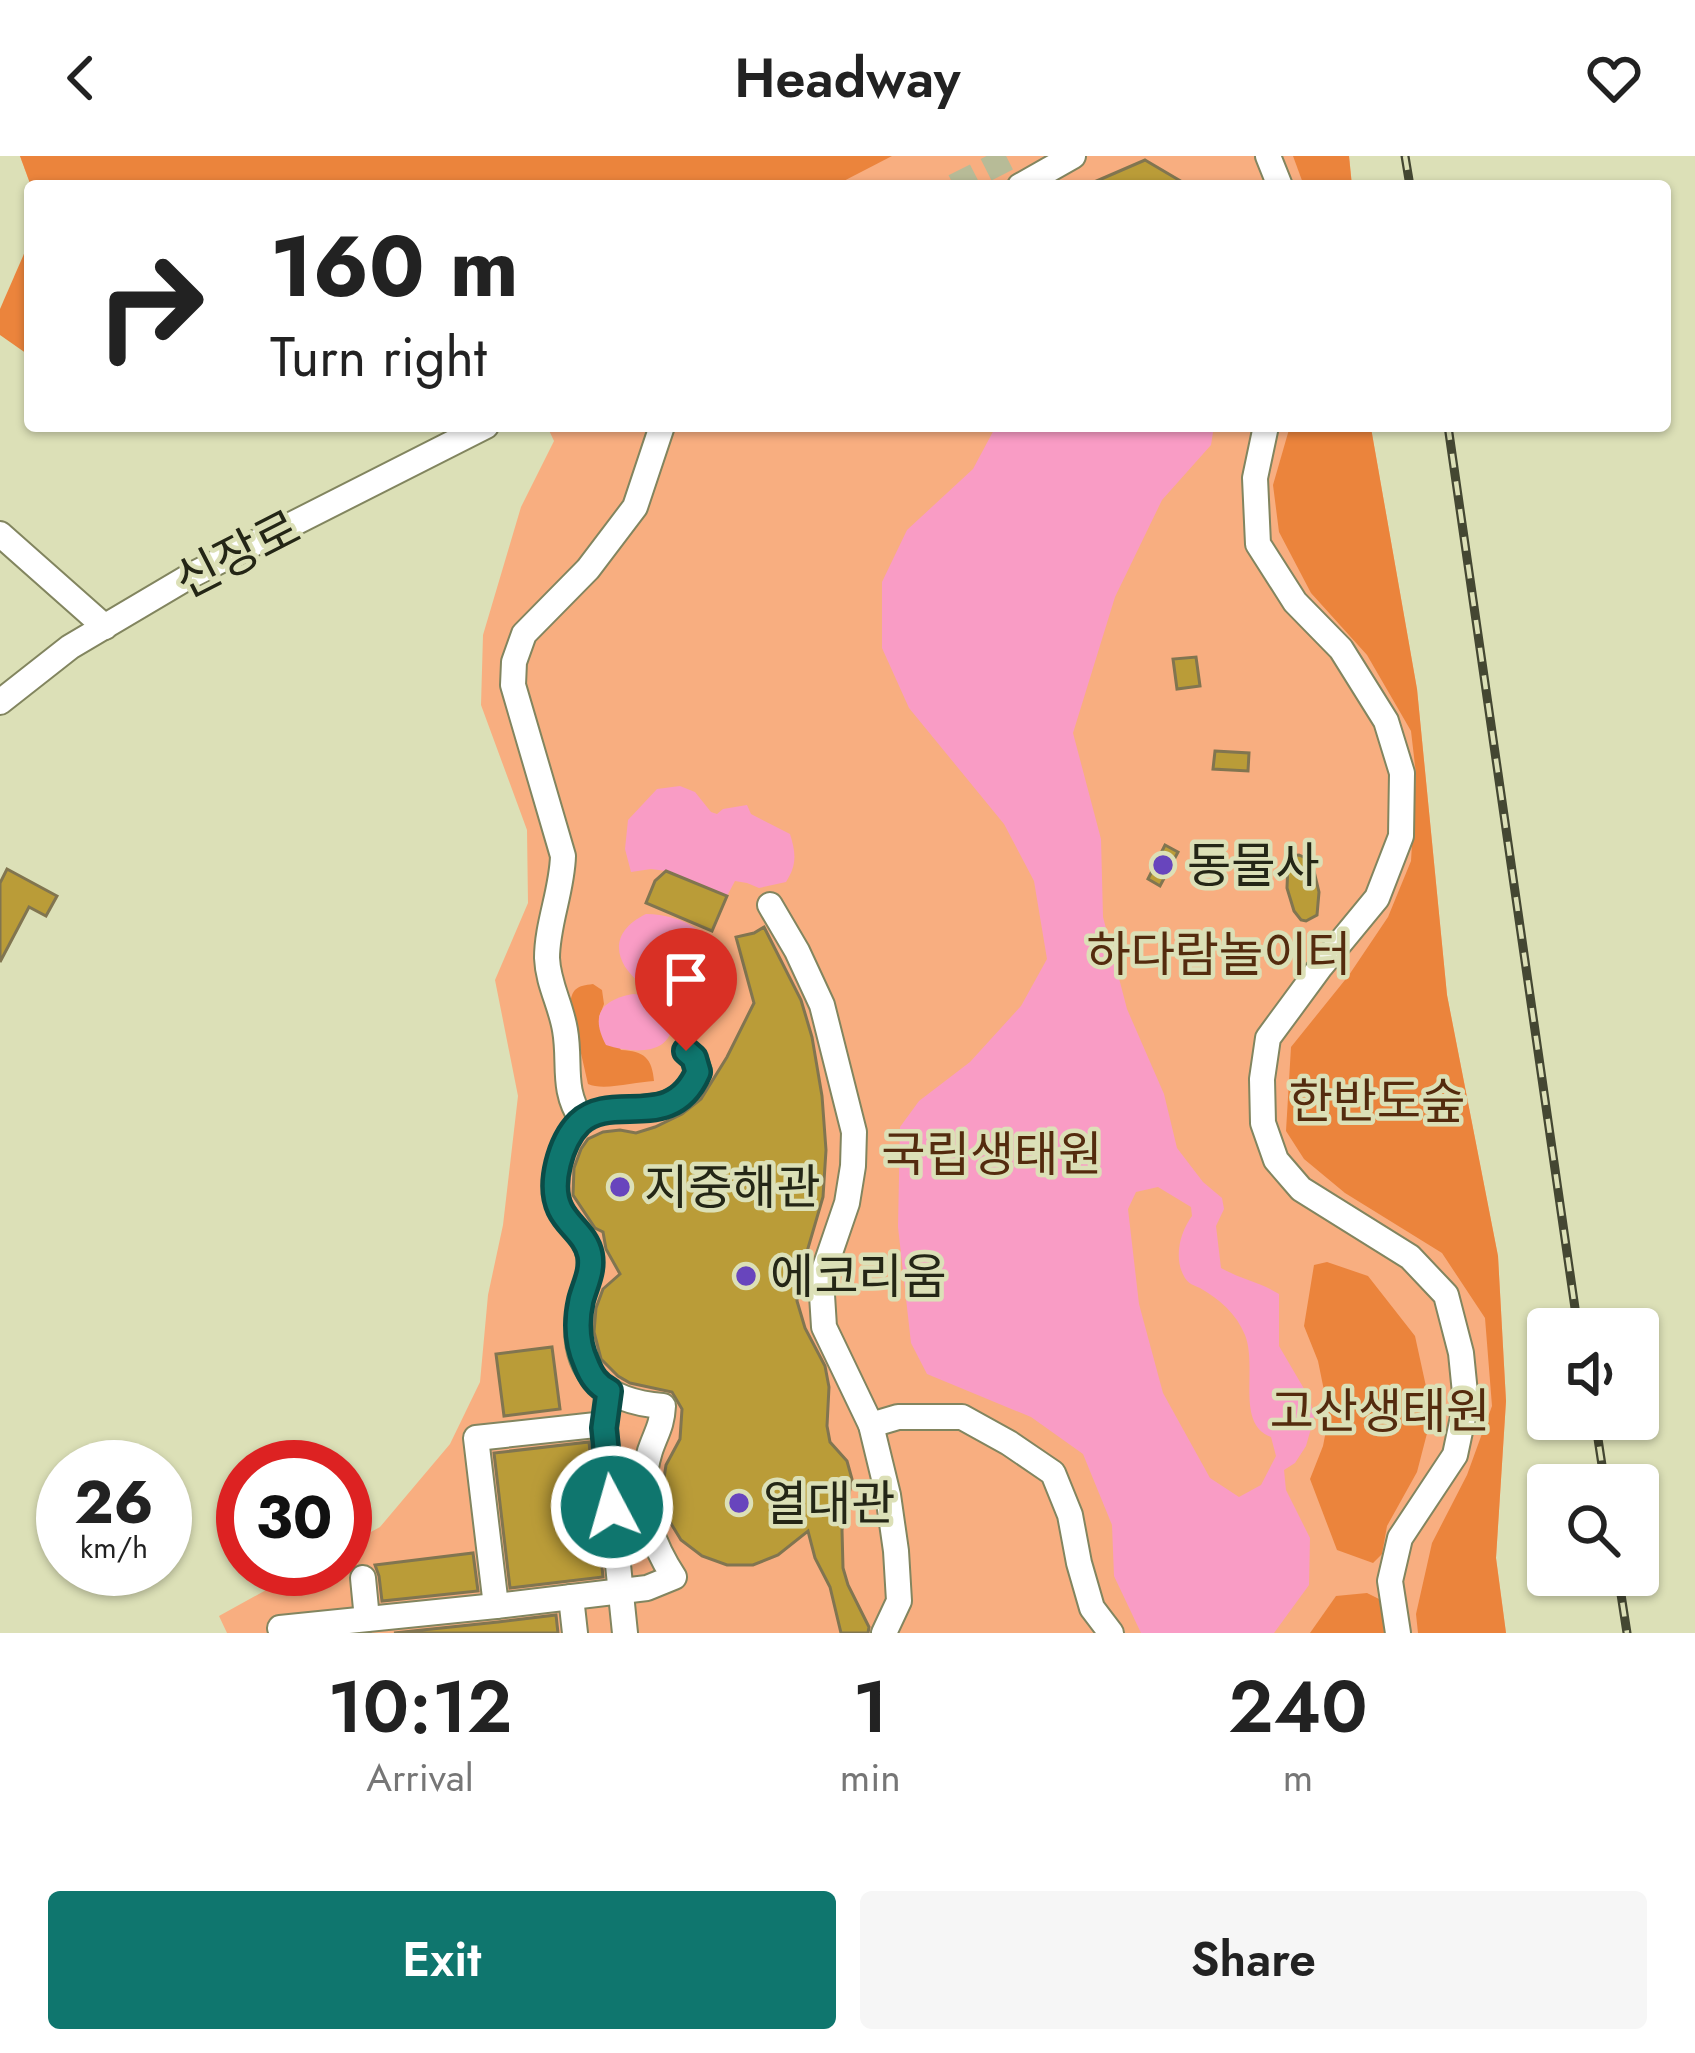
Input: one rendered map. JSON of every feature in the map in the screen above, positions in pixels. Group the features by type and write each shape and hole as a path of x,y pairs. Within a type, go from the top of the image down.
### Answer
{"street":[{"path":"1031,180 1073,156"},
{"name":"신장로","path":"0,702 70,647 190,576 474,432"},
{"path":"581,1120 567,1087 565,1026 550,982 548,958 563,856 513,685 514,662 524,634 589,568 635,507 660,432"},
{"path":"1265,432 1255,478 1258,544 1295,602 1341,649 1386,721 1402,773 1401,836 1377,898 1268,1038 1262,1079 1263,1123 1276,1160 1301,1189 1410,1257 1446,1295 1461,1352 1466,1403 1455,1455 1400,1538 1390,1581 1398,1633"},
{"path":"0,534 105,627"},
{"path":"770,905 822,1005 854,1132 847,1203 821,1279 824,1327 871,1425 888,1495 899,1601 884,1633"},
{"path":"280,1628 367,1619 443,1622 496,1606 647,1588 674,1577 649,1529 643,1490 650,1452 662,1426 663,1406 637,1404 601,1387 591,1374 577,1328 590,1275 590,1254 580,1232 559,1207 557,1180 560,1149 581,1120 610,1110 671,1103 692,1086 698,1072 686,1051"},
{"path":"609,1391 605,1424 625,1633"},
{"path":"871,1425 898,1417 962,1417 1053,1473 1070,1515 1091,1608 1111,1633"},
{"path":"496,1606 476,1438 605,1424"},
{"path":"365,1596 367,1619"},
{"path":"571,1597 575,1633"}],"green space":[{"path":"20,156 1349,156 1351,180 29,180"},
{"path":"20,156 892,156 846,180 29,180"},
{"path":"1293,156 1349,156 1351,180 1302,180"},
{"path":"24,254 24,352 0,335 0,309"},
{"name":"국립생태원","path":"550,432 1372,432 1417,689 1447,995 1498,1256 1506,1401 1496,1558 1506,1633 227,1633 219,1616 255,1596 372,1596 372,1531 450,1444 480,1382 518,1096 495,980 528,903 527,830 481,705 483,635 521,507 554,441"},
{"name":"한반도숲","path":"1288,432 1372,432 1417,689 1447,995 1498,1256 1506,1401 1496,1558 1506,1633 1418,1633 1416,1614 1432,1543 1467,1475 1492,1406 1485,1318 1442,1253 1345,1193 1304,1159 1286,1131 1291,1047 1388,917 1411,861 1416,774 1411,731 1367,655 1311,593 1279,532 1273,485"},
{"path":"593,984 602,990 599,1017 621,1050 645,1057 654,1081 588,1084 570,1005 576,989"},
{"name":"고산생태원","path":"1327,1262 1368,1276 1415,1336 1432,1414 1417,1472 1387,1526 1382,1554 1373,1563 1337,1550 1310,1479 1329,1415 1318,1361 1304,1326 1314,1265"},
{"path":"1367,1593 1381,1600 1384,1633 1310,1633 1336,1596"}],"shaded area":[{"path":"993,432 1213,432 1211,445 1162,500 1115,597 1073,733 1101,839 1103,917 1127,1009 1164,1094 1177,1148 1222,1198 1224,1209 1216,1226 1221,1268 1279,1294 1279,1346 1310,1399 1314,1418 1306,1446 1284,1470 1286,1490 1310,1538 1309,1585 1274,1633 1141,1633 1114,1576 1112,1525 1083,1454 1031,1417 927,1374 911,1343 898,1227 900,1127 919,1101 970,1062 1021,1006 1047,959 1034,881 1004,824 909,708 882,648 882,582 907,530 973,469","holes":["1158,1187 1191,1207 1180,1246 1181,1271 1190,1283 1227,1308 1241,1327 1248,1348 1250,1408 1260,1430 1271,1437 1276,1456 1261,1485 1239,1497 1210,1478 1163,1393 1139,1304 1128,1209 1136,1192"]},
{"path":"680,786 695,792 711,812 747,805 751,814 790,834 794,859 786,882 759,888 735,881 727,896 666,871 631,872 625,849 628,820 657,789"},
{"path":"646,914 686,923 711,944 719,970 705,993 688,999 668,997 633,977 622,961 619,945 626,929"},
{"path":"633,994 654,999 671,1011 672,1026 663,1044 643,1050 606,1045 599,1025 602,1010 613,1000"}],"building":[{"path":"1145,160 1179,180 1099,180"},
{"path":"1196,657 1200,686 1177,689 1173,659"},
{"path":"1215,751 1249,753 1248,771 1213,769"},
{"name":"동물사","path":"1165,845 1178,852 1160,886 1148,879"},
{"path":"1299,855 1313,867 1319,892 1317,915 1306,921 1294,911 1287,888 1288,863 1291,856"},
{"path":"7,869 57,896 46,916 29,907 0,962 0,883"},
{"path":"666,871 727,896 712,931 646,903 655,881"},
{"path":"764,927 801,1000 822,1096 823,1197 797,1301 825,1366 830,1442 847,1461 852,1479 842,1530 843,1568 868,1633 841,1633 830,1587 808,1531 778,1555 753,1565 727,1565 702,1556 681,1540 667,1517 662,1491 666,1465 680,1439 682,1409 672,1392 630,1383 601,1359 594,1332 596,1308 603,1289 620,1274 603,1232 595,1228 573,1195 574,1168 588,1139 603,1132 636,1133 655,1127 701,1099 754,1003 736,937"},
{"path":"552,1347 560,1409 504,1416 496,1354"},
{"path":"589,1442 603,1577 510,1588 494,1453"},
{"path":"473,1553 478,1591 382,1601 375,1565"},
{"path":"556,1615 558,1633 394,1633 498,1622"}],"tunnel":[{"path":"966,180 1013,156"}],"railway":[{"path":"1405,156 1409,180"},
{"path":"1449,432 1575,1308"},
{"path":"1598,1440 1602,1464"},
{"path":"1621,1596 1627,1633"}],"place":[{"name":"동물사","path":"1163,865"},
{"name":"지중해관","path":"620,1187"},
{"name":"에코리움","path":"746,1276"},
{"name":"열대관","path":"739,1503"}],"route":[{"path":"612,1507 604,1428 609,1391 591,1374 577,1328 590,1275 590,1254 580,1232 559,1207 560,1149 581,1120 610,1110 671,1103 692,1086 698,1072 686,1051"}],"park label":[{"name":"하다람놀이터","path":"1219,954"}]}
